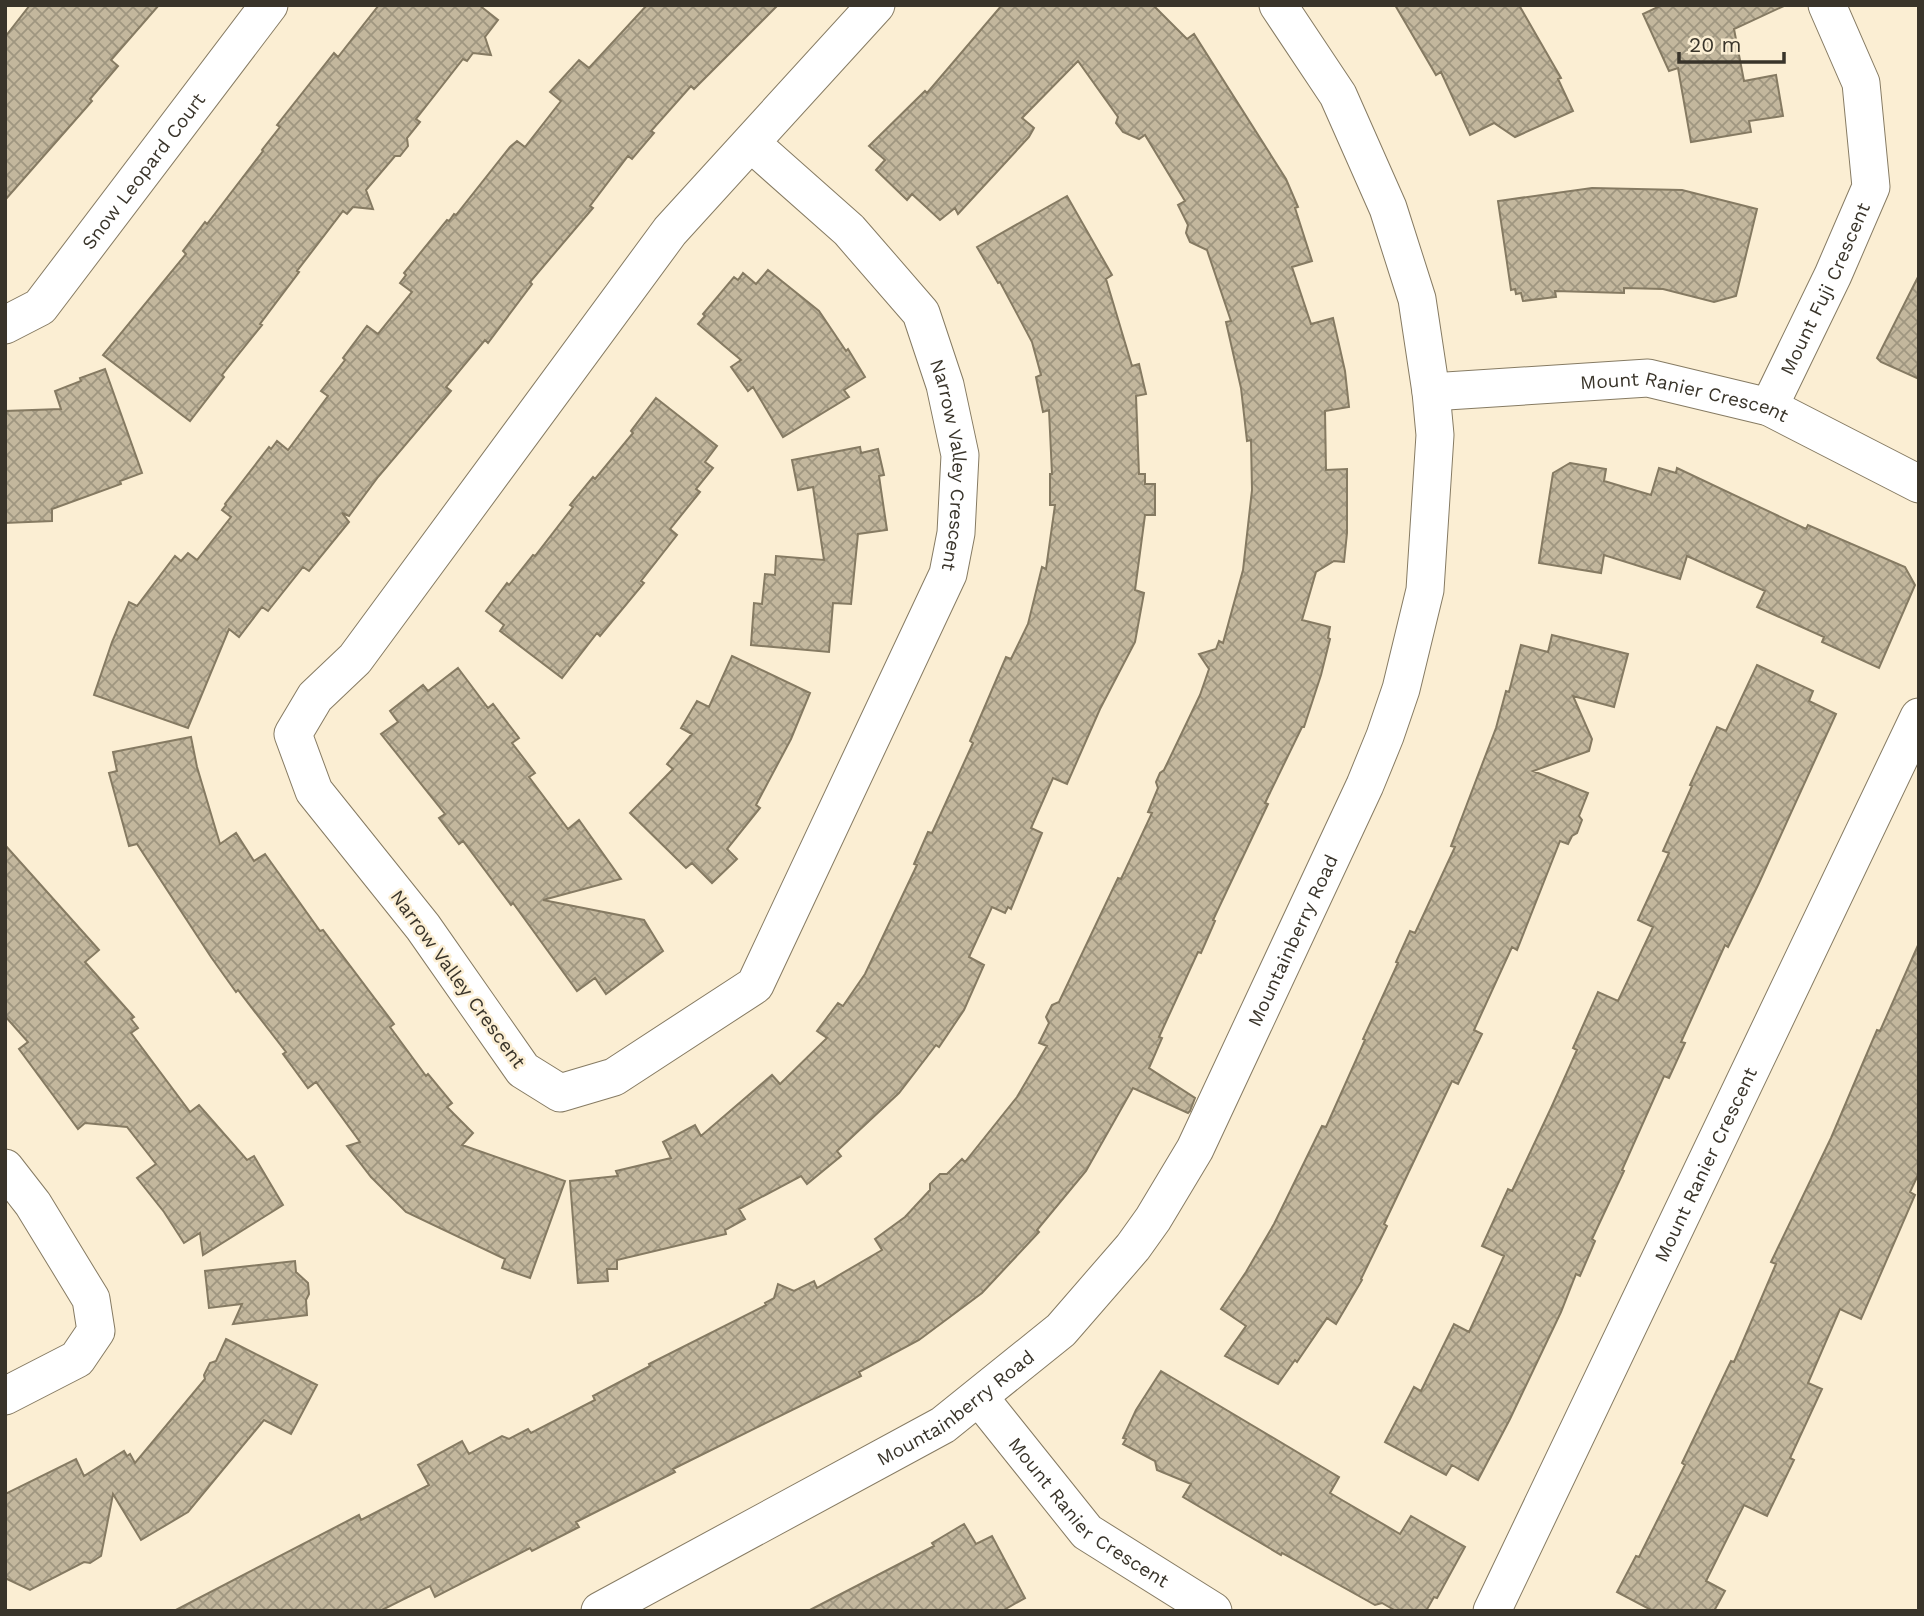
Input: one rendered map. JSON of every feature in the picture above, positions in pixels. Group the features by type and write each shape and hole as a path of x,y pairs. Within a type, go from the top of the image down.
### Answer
{"street":[{"name":"Snow Leopard Court","path":"5,325 40,307 269,5"},
{"name":"Narrow Valley Crescent","path":"752,144 849,230 921,313 945,384 960,455 956,533 947,574 755,985 614,1077 560,1093 523,1070 423,927 314,791 293,734 315,697 355,659 670,231 876,5"},
{"name":"Mountainberry Road","path":"600,1611 943,1425 1061,1330 1133,1247 1195,1149 1365,785 1401,689 1425,590 1435,435 1431,392 1417,299 1388,208 1338,95 1278,5"},
{"name":"Mount Fuji Crescent","path":"1769,407 1833,275 1871,187 1861,83 1827,5"},
{"name":"Mount Ranier Crescent","path":"1431,392 1648,378 1769,407 1919,484"},
{"name":"Mount Ranier Crescent","path":"1492,1611 1919,717"},
{"path":"5,1168 33,1204 91,1299 96,1331 77,1359 5,1396"},
{"name":"Mount Ranier Crescent","path":"979,1397 1087,1532 1213,1611"}],"building":[{"path":"30,5 159,5 111,60 118,66 90,99 92,101 5,200 5,37"},
{"path":"379,5 479,5 498,20 485,37 491,55 473,53 467,61 463,59 416,119 420,122 407,138 408,146 400,156 395,156 366,190 373,209 353,207 347,214 343,211 190,421 103,355 186,254 183,251 263,151 280,127 277,125 334,53 338,57"},
{"path":"647,5 778,5 694,89 691,86 651,131 654,133 632,159 628,156 590,206 593,208 530,282 532,284 488,343 485,340 446,387 451,391 378,477 349,516 342,513 349,522 309,571 303,567 268,611 262,607 239,637 229,629 188,728 94,695 129,602 137,606 175,556 181,561 188,553 197,560 231,517 222,510 225,504 269,447 271,449 277,441 288,450 328,396 321,391 367,326 378,334 412,292 400,283 406,275 404,273 447,220 456,215 510,147 517,141 525,147 561,101 550,92 579,60 589,68"},
{"path":"1002,5 1153,5 1187,39 1194,34 1286,179 1298,207 1295,208 1312,261 1292,267 1311,324 1333,318 1345,371 1349,407 1325,411 1326,470 1347,469 1344,562 1334,561 1316,572 1302,620 1330,627 1330,639 1321,675 1304,727 1265,803 1268,804 1213,920 1215,921 1201,953 1198,952 1159,1037 1162,1038 1149,1068 1195,1098 1190,1111 1188,1113 1133,1088 1086,1171 1037,1230 1039,1232 982,1293 919,1340 859,1372 861,1376 673,1469 675,1472 576,1522 579,1527 532,1551 530,1548 435,1597 430,1586 380,1611 174,1611 359,1515 361,1520 429,1485 418,1465 462,1441 469,1454 502,1436 509,1439 528,1429 531,1433 595,1400 593,1396 650,1366 649,1364 766,1305 765,1303 774,1298 778,1284 794,1291 814,1281 817,1288 882,1250 875,1239 905,1217 930,1190 930,1184 940,1174 947,1174 962,1159 965,1162 1017,1097 1047,1046 1039,1043 1049,1023 1046,1017 1052,1005 1059,1002 1118,878 1121,879 1152,813 1148,812 1158,788 1156,782 1200,695 1209,669 1199,654 1216,649 1219,641 1223,643 1243,570 1252,490 1251,440 1247,441 1241,388 1226,322 1231,321 1207,250 1190,242 1186,233 1188,225 1178,205 1185,201 1145,135 1139,139 1123,132 1116,123 1118,117 1078,61 1022,118 1034,128 1029,137 958,214 955,208 940,220 912,194 907,200 876,170 885,160 869,146 925,91 927,93"},
{"path":"1395,5 1519,5 1561,78 1558,79 1573,111 1515,137 1494,123 1470,135 1441,72 1436,75"},
{"path":"1662,5 1786,5 1734,29 1744,81 1776,75 1783,116 1749,121 1751,132 1691,142 1678,68 1669,71 1643,14"},
{"path":"1592,188 1682,190 1757,209 1736,296 1714,302 1663,289 1624,288 1624,293 1555,291 1556,297 1523,301 1521,293 1516,294 1515,289 1511,290 1498,201"},
{"path":"1067,196 1112,275 1106,279 1132,366 1139,364 1146,394 1136,396 1139,474 1145,474 1145,484 1155,484 1155,515 1145,515 1135,590 1144,593 1135,642 1100,709 1067,784 1053,778 1031,828 1042,833 1011,909 1008,907 1005,913 992,907 969,957 984,965 964,1010 939,1047 936,1045 899,1093 837,1151 841,1156 807,1184 801,1176 739,1209 745,1219 725,1230 726,1234 617,1260 617,1269 607,1269 608,1281 578,1283 570,1181 618,1176 616,1171 671,1158 663,1142 695,1125 701,1136 772,1075 780,1084 827,1038 817,1031 838,1003 843,1006 865,974 917,865 914,864 928,832 932,833 973,743 970,741 1006,657 1011,659 1028,624 1042,567 1046,569 1055,505 1050,505 1052,474 1049,410 1043,412 1036,377 1041,375 1032,342 1000,282 998,283 977,247"},
{"path":"768,270 819,311 865,377 844,390 849,397 783,437 753,387 748,391 731,367 741,360 698,324 705,316 703,314 734,277 738,280 743,273 756,284"},
{"path":"1919,275 1919,379 1877,358"},
{"path":"105,369 142,473 120,481 121,484 52,509 52,521 5,523 5,411 61,409 55,391"},
{"path":"656,398 717,446 705,462 713,468 696,489 700,492 670,529 677,535 641,581 644,583 600,636 597,633 562,678 500,631 504,625 486,611 507,583 509,585 533,555 535,556 573,507 570,505 633,433 631,431"},
{"path":"860,447 861,453 878,449 884,475 879,476 887,530 858,534 851,604 833,603 829,652 751,645 754,603 762,604 765,574 775,575 776,556 824,560 813,487 798,490 792,460"},
{"path":"1570,463 1606,469 1604,481 1651,495 1659,468 1676,473 1677,468 1806,529 1808,525 1905,567 1915,585 1879,668 1822,642 1824,637 1757,607 1765,591 1687,556 1680,579 1604,555 1601,573 1539,563 1553,473"},
{"path":"1552,635 1628,654 1614,707 1573,696 1592,739 1589,751 1533,771 1588,793 1579,816 1582,820 1577,833 1568,844 1560,841 1517,950 1512,947 1474,1030 1482,1034 1458,1084 1452,1081 1384,1224 1387,1226 1362,1280 1336,1324 1327,1318 1297,1362 1295,1360 1278,1384 1225,1356 1246,1326 1221,1309 1274,1224 1322,1126 1326,1127 1410,931 1415,933 1455,847 1451,846 1496,728 1506,691 1509,692 1521,645 1548,652"},
{"path":"732,656 810,693 791,739 756,805 760,808 727,849 737,859 712,883 692,863 686,868 630,813 673,769 667,764 692,734 681,728 697,701 709,707"},
{"path":"1757,665 1813,691 1809,701 1836,714 1759,883 1728,947 1725,945 1681,1042 1685,1043 1669,1078 1664,1076 1592,1239 1595,1241 1580,1276 1576,1274 1510,1419 1478,1480 1452,1465 1446,1475 1385,1442 1414,1387 1421,1391 1454,1324 1469,1332 1504,1256 1482,1246 1508,1189 1512,1191 1551,1108 1577,1050 1573,1048 1598,992 1618,1001 1653,927 1638,920 1669,853 1663,851 1692,786 1690,785 1717,727 1726,731"},
{"path":"458,668 488,708 493,704 519,738 512,743 535,773 529,777 568,829 579,820 621,879 543,900 644,920 663,951 606,994 595,978 577,991 513,903 511,905 463,841 459,844 439,818 445,814 381,734 398,722 390,711 423,685 428,691"},
{"path":"191,737 220,844 236,833 254,861 265,854 320,931 323,930 394,1024 390,1027 426,1076 428,1074 452,1103 447,1107 473,1133 462,1145 565,1181 530,1278 502,1268 505,1259 406,1212 371,1177 347,1146 360,1142 316,1082 308,1088 283,1054 286,1052 211,957 137,844 129,846 109,773 117,771 113,752"},
{"path":"5,845 99,950 85,962 134,1017 131,1019 138,1028 131,1033 190,1112 199,1105 247,1160 254,1156 283,1205 203,1255 200,1233 184,1243 137,1178 156,1164 127,1127 85,1123 78,1129 19,1049 28,1042 5,1016"},
{"path":"1919,943 1919,1173 1910,1192 1915,1195 1861,1319 1840,1309 1808,1383 1822,1389 1790,1458 1794,1460 1767,1516 1744,1505 1706,1581 1725,1591 1714,1611 1653,1611 1617,1592 1636,1556 1639,1557 1685,1465 1682,1463 1731,1361 1734,1362 1776,1264 1771,1262 1831,1138 1877,1030 1880,1031"},
{"path":"295,1261 296,1272 308,1283 307,1315 233,1324 242,1304 209,1308 205,1271"},
{"path":"226,1339 317,1385 291,1434 264,1420 188,1512 141,1540 113,1494 101,1556 30,1590 5,1578 5,1494 76,1459 84,1476 124,1451 127,1456 130,1454 135,1463 205,1379 204,1375 210,1363 216,1361"},
{"path":"1161,1371 1339,1477 1330,1493 1400,1534 1411,1516 1465,1547 1437,1598 1434,1597 1426,1611 1396,1611 1382,1603 1375,1605 1282,1553 1281,1555 1183,1497 1191,1484 1157,1470 1155,1461 1123,1444 1126,1439 1123,1438 1136,1410"},
{"path":"964,1524 976,1544 992,1536 1025,1598 1002,1611 808,1611 934,1546 932,1543"}]}
